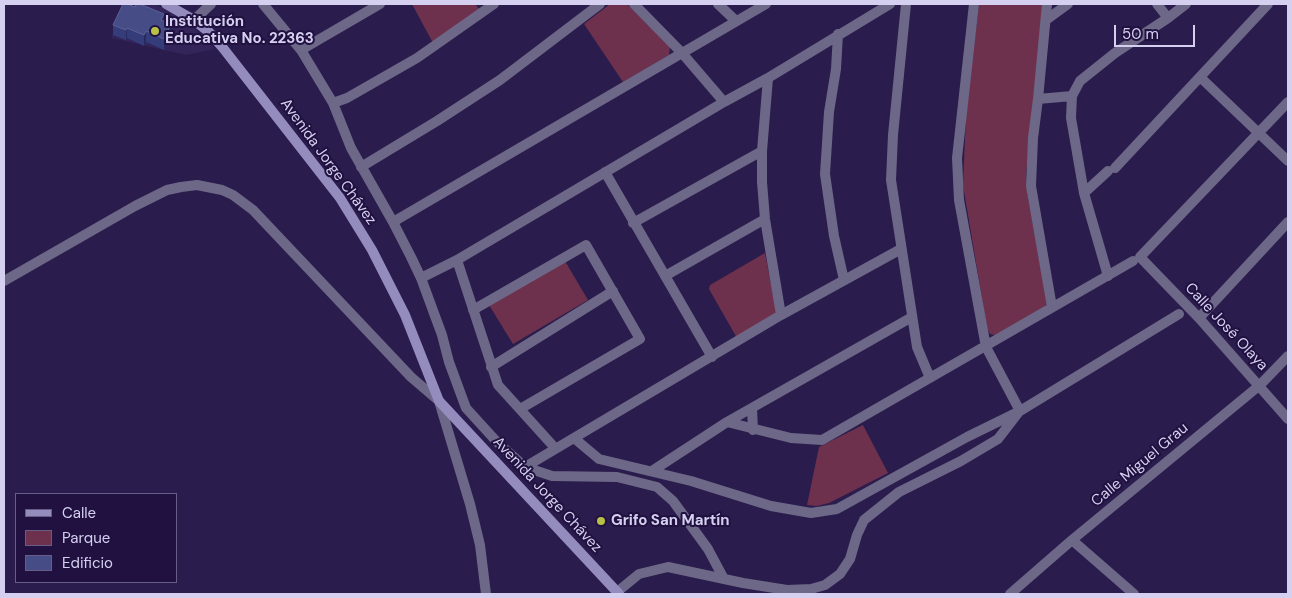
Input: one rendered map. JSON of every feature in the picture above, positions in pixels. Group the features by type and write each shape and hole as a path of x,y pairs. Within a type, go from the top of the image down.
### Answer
{"main road":[{"name":"Avenida Jorge Chávez","path":"166,4 194,20 209,32 344,205 372,250 405,315 439,401 618,593"}],"street":[{"path":"194,20 211,4"},
{"path":"263,4 301,50 333,103 351,148 393,222 421,278 466,408 497,442 526,467 552,476 617,477 657,487 673,502 708,549 724,579"},
{"path":"301,50 380,4"},
{"path":"333,103 347,98 417,58 494,4"},
{"path":"361,166 500,80 600,4"},
{"path":"634,4 682,53 724,102"},
{"path":"718,4 736,21"},
{"path":"393,222 766,4"},
{"path":"421,278 457,260 724,102 768,78 890,4"},
{"path":"906,4 893,135 891,180 917,347 930,378"},
{"path":"974,4 957,158 960,200 986,347 1020,411"},
{"path":"1047,4 1033,138 1031,186 1052,307"},
{"path":"1046,20 1068,4"},
{"path":"1157,4 1168,18"},
{"path":"1108,276 1084,193 1071,118 1072,96 1080,81 1115,52 1168,18 1186,4"},
{"path":"1084,193 1111,170 1268,4"},
{"path":"838,34 836,69 828,112 825,174 834,236 844,280"},
{"path":"1200,77 1288,161"},
{"path":"768,78 762,151 762,182 764,218 781,315"},
{"path":"1038,99 1072,96"},
{"path":"727,422 791,438 822,440 986,347 1137,259 1288,102"},
{"path":"633,223 762,151"},
{"path":"605,172 712,357"},
{"path":"4,281 135,206 167,190 197,185 222,190 232,195 253,210 405,371 439,401 480,544 486,594"},
{"path":"665,276 764,218"},
{"path":"1199,318 1288,222"},
{"path":"473,310 586,245 640,339 520,409"},
{"path":"526,467 781,315 901,249"},
{"name":"Calle José Olaya","path":"1137,259 1199,318 1288,419"},
{"path":"457,260 498,385 556,448"},
{"path":"491,367 612,291"},
{"path":"574,438 599,459 691,481 771,506 811,513 837,509 1020,411 1179,314"},
{"path":"652,471 727,422 912,317"},
{"name":"Calle Miguel Grau","path":"1010,594 1072,540 1260,385 1288,356"},
{"path":"752,408 753,430"},
{"path":"618,593 639,574 668,567 787,590 811,589 825,585 840,574 850,559 864,520 899,492 961,461 998,439 1020,411"},
{"path":"1072,540 1134,594"}],"shaded area":[{"name":"Institución Educativa No. 22363","path":"125,4 155,4 190,21 189,23 215,49 186,55 111,38"}],"green space":[{"path":"412,4 475,4 479,9 433,43"},
{"path":"610,4 627,4 670,47 669,55 623,82 584,24"},
{"path":"979,4 1043,4 1026,174 1028,197 1047,304 1044,308 995,335 990,334 987,328 963,185 966,115"},
{"path":"765,253 776,311 773,318 737,338 709,289 710,285"},
{"path":"565,261 588,300 513,344 489,305"},
{"path":"863,425 888,473 829,503 817,506 807,505 819,447"}],"building":[{"path":"123,4 135,7 136,4 140,4 164,14 161,20 171,24 164,39 146,31 144,35 113,25"}],"place":[{"name":"Institución Educativa No. 22363","path":"155,31"},
{"name":"Grifo San Martín","path":"601,521"}]}
